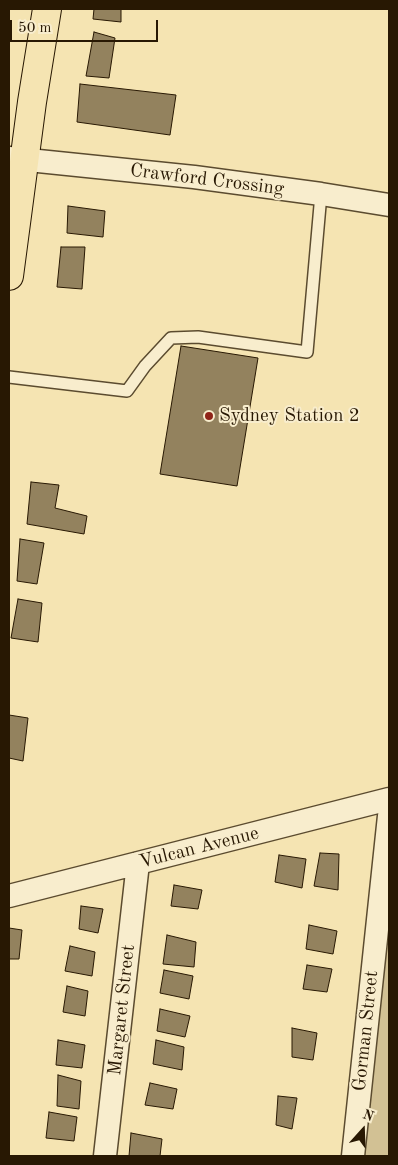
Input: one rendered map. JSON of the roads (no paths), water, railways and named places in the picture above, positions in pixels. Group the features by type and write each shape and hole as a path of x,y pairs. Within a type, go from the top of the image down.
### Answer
{"main road":[{"path":"9,276 17,159 47,9"}],"street":[{"name":"Crawford Crossing","path":"17,159 194,177 389,205"},
{"name":"Vulcan Avenue","path":"9,896 389,799"},
{"name":"Gorman Street","path":"353,1156 389,816"},
{"name":"Margaret Street","path":"105,1156 138,863"}],"lane":[{"path":"9,377 127,391 145,366 172,338 198,337 307,352 321,194"}],"place":[{"name":"Sydney Station 2","path":"209,416"}]}
